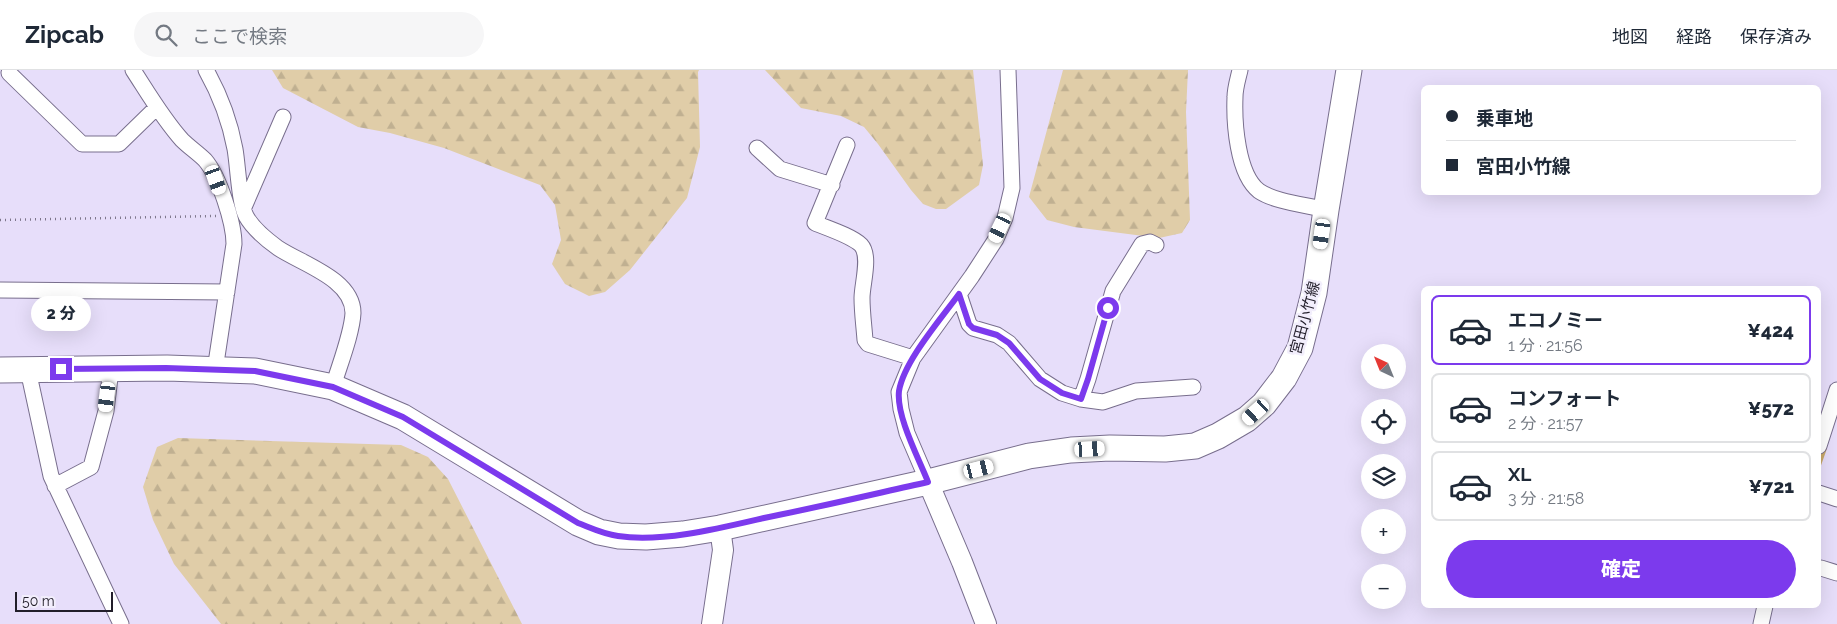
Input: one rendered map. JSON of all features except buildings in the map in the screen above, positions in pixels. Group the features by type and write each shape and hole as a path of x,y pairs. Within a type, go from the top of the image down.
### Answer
{"main road":[{"name":"宮田小竹線","path":"0,370 255,371 333,387 403,417 578,523 599,532 619,536 646,537 720,528 928,482 1029,456 1071,450 1110,448 1165,449 1195,446 1247,420 1264,404 1284,378 1300,348 1314,293 1349,70"}],"street":[{"path":"133,70 157,107 182,140 206,161 216,180 231,220 234,244 215,370"},
{"path":"206,70 224,112 234,146 243,208 246,216 267,240 279,249 336,282 345,290 351,302 353,312 350,327 333,387"},
{"path":"986,624 908,433 901,409 899,392 913,358 996,238 1005,218 1012,188 1008,70"},
{"path":"1240,70 1235,94 1235,130 1242,161 1250,181 1259,191 1274,198 1326,210"},
{"path":"7,75 82,144 119,144 157,107"},
{"path":"231,220 243,208 283,117"},
{"path":"847,145 815,223 852,239 861,245 864,251 866,262 862,297 865,340 868,344 913,358"},
{"path":"757,148 780,169 832,185"},
{"path":"1081,399 1113,291 1142,244 1150,242 1156,245"},
{"path":"0,290 227,292"},
{"path":"959,294 969,324 973,328 997,335 1009,343 1040,379 1062,393 1081,399 1103,402 1136,391 1193,387"},
{"path":"55,486 91,467 106,411 111,369"},
{"path":"28,370 51,476 120,624"},
{"path":"1821,440 1837,390"},
{"path":"1821,494 1837,500"},
{"path":"712,624 723,550 720,528"},
{"path":"1821,568 1837,573"},
{"path":"1761,624 1765,608"}],"path":[{"path":"0,220 231,220"}],"green space":[{"path":"272,70 699,70 700,147 687,198 630,270 605,292 589,296 565,284 552,264 561,240 555,205 540,185 444,148 390,133 358,127 283,88"},
{"path":"765,70 973,70 983,165 979,185 946,209 936,209 923,204 864,127 841,116 801,108"},
{"path":"1063,70 1188,70 1186,112 1190,220 1182,233 1159,238 1074,227 1047,220 1029,197"},
{"path":"178,438 401,445 428,457 448,479 522,624 221,624 174,564 153,520 143,487 157,447"}],"waterway":[{"path":"1821,459 1825,448"}],"route":[{"path":"61,369 166,368 255,371 333,387 403,417 578,523 599,532 619,536 646,537 720,528 928,482 908,433 901,409 899,392 913,358 959,294 969,324 973,328 997,335 1009,343 1040,379 1062,393 1081,399 1108,308"}]}
